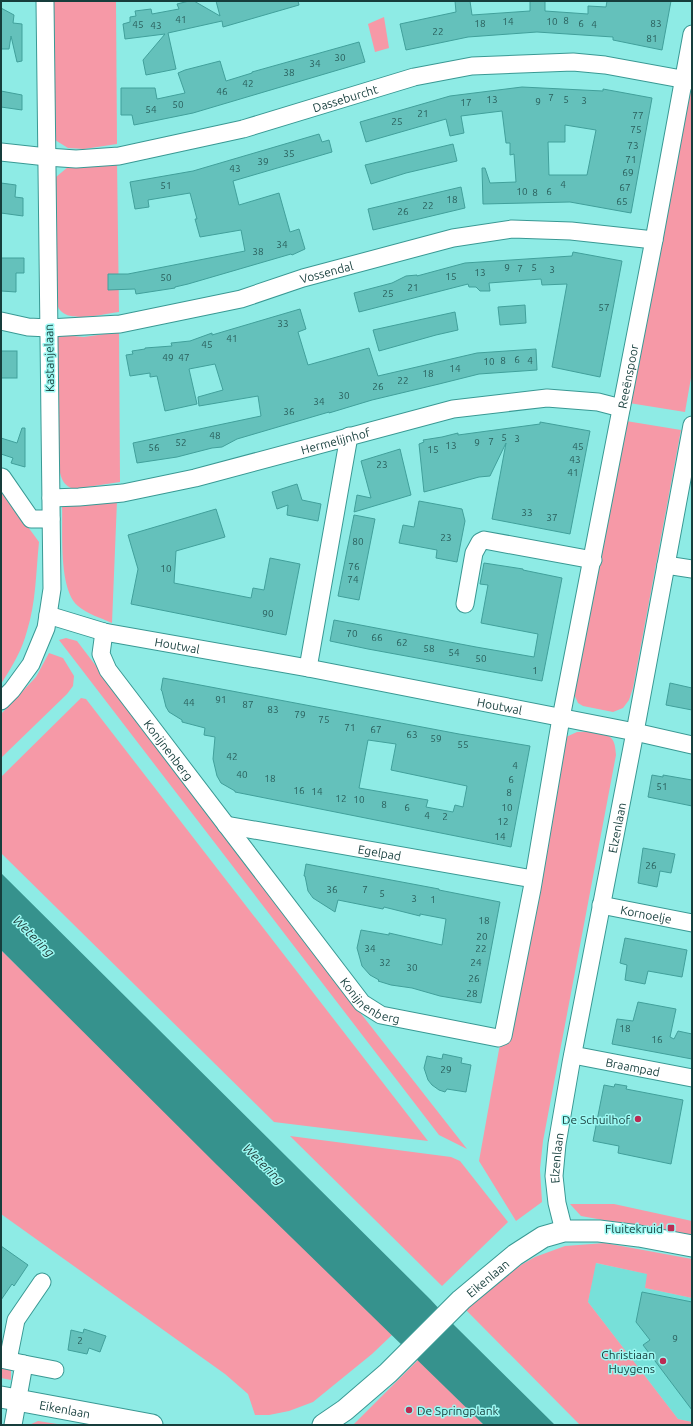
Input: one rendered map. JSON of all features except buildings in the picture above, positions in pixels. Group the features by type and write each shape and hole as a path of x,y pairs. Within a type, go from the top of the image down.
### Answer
{"street":[{"name":"Kastanjelaan","path":"1,701 12,690 31,664 46,628 52,589 45,1"},
{"name":"Reeënspoor","path":"561,718 593,560 654,240 688,80 692,34"},
{"name":"Dasseburcht","path":"1,152 46,157 76,158 119,156 243,129 414,77 472,66 573,62 605,65 688,80"},
{"name":"Vossendal","path":"1,321 49,328 120,324 241,299 303,278 453,238 512,229 571,231 654,240"},
{"name":"Hermelijnhof","path":"51,498 123,493 195,478 453,409 547,398 598,402 621,408"},
{"name":"Elzenlaan","path":"564,1231 557,1203 554,1176 556,1144 692,425"},
{"path":"308,668 349,436"},
{"path":"2,477 31,519 51,519"},
{"path":"465,604 474,553 480,542 484,540 593,560"},
{"path":"666,565 692,569"},
{"name":"Houtwal","path":"48,615 104,632 308,668 635,732 692,745"},
{"name":"Konijnenberg","path":"104,632 102,654 108,670 362,1003 381,1015 498,1038 503,1036 505,1030 561,718"},
{"name":"Egelpad","path":"226,825 533,879"},
{"name":"Kornoelje","path":"601,905 692,923"},
{"name":"Braampad","path":"573,1055 692,1078"},
{"name":"Eikenlaan","path":"323,1425 345,1410 388,1374 461,1300 515,1255 543,1237 564,1231 599,1230 692,1246"},
{"path":"13,1425 9,1398 11,1361 16,1320 42,1282"},
{"path":"11,1361 55,1370"},
{"name":"Eikenlaan","path":"9,1398 152,1425"}],"shaded area":[{"path":"54,1 116,1 117,144 84,149 68,148 55,140"},
{"path":"384,17 389,48 375,52 368,24"},
{"path":"692,90 692,372 685,412 629,403 688,94"},
{"path":"117,160 119,312 81,317 67,315 60,310 57,304 56,177 68,167"},
{"path":"119,332 120,482 74,489 66,485 64,482 58,464 57,337 61,335 84,337"},
{"path":"626,421 681,430 633,688 629,700 623,708 613,712 583,706 578,703 574,694"},
{"path":"1,490 39,542 34,598 30,620 19,652 1,684"},
{"path":"117,501 112,623 94,616 78,606 67,587 64,573 62,544 62,505"},
{"path":"66,638 77,641 362,1015 467,1149 439,1135 59,640"},
{"path":"49,653 63,658 74,676 73,686 67,694 1,758 1,714 36,677"},
{"path":"81,698 86,699 428,1141 274,1122 1,853 1,777"},
{"path":"596,731 606,734 612,738 615,745 616,755 543,1141 540,1169 542,1202 516,1221 479,1161 500,1044 506,1045 566,737 577,732"},
{"path":"1,950 392,1335 372,1354 313,1402 289,1411 269,1415 255,1415 248,1394 225,1374 1,1214"},
{"path":"290,1136 451,1157 460,1161 508,1222 442,1286"},
{"path":"570,1204 614,1204 692,1221 692,1236 581,1216"},
{"path":"605,1243 692,1259 692,1298 645,1288 647,1274 596,1263 588,1302 678,1419 692,1422 692,1425 580,1425 466,1310 482,1294 521,1265 535,1257 565,1246"},
{"name":"Christiaan Huygens","path":"595,1263 648,1274 645,1288 692,1298 692,1422 678,1419 588,1302"},
{"path":"418,1360 484,1425 353,1425"},
{"path":"1,1367 11,1368 11,1380 1,1378"},
{"path":"38,1421 64,1425 29,1425"}],"water":[{"name":"Wetering","path":"1,873 555,1425 484,1425 217,1165 1,950"}],"place":[{"name":"De Schuilhof","path":"638,1119"},
{"name":"Fluitekruid","path":"671,1228"},
{"name":"Christiaan Huygens","path":"663,1361"},
{"name":"De Springplank","path":"409,1410"}]}
